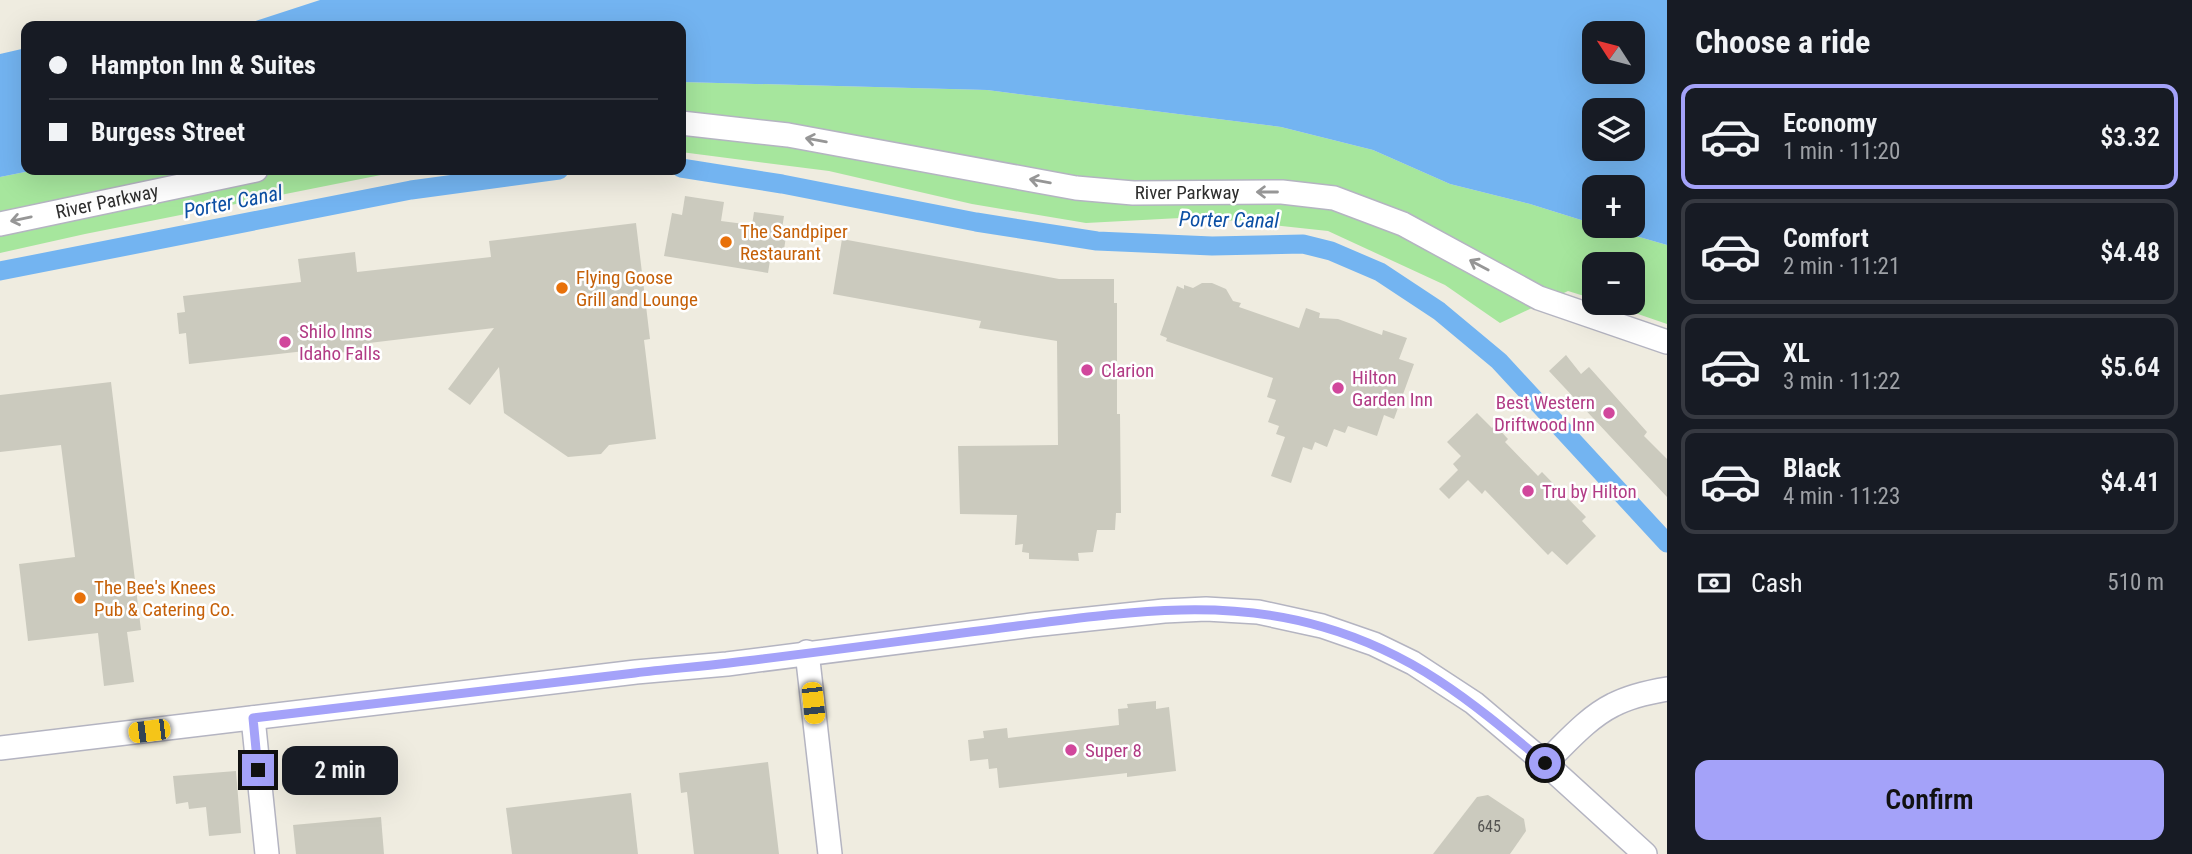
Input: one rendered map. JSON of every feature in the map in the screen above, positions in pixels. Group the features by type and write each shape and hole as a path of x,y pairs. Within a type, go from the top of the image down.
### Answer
{"street":[{"name":"River Parkway","path":"686,124 788,135 1076,188 1133,193 1282,192 1334,198 1403,224 1539,298 1667,342"},
{"name":"River Parkway","path":"0,224 232,175"},
{"path":"0,748 636,672 727,664 807,652 1206,608 1258,612 1322,626 1374,644 1413,663 1474,703 1645,854"},
{"path":"807,652 830,854"},
{"path":"1545,763 1590,721 1613,705 1640,694 1667,689"},
{"path":"253,718 267,854"}],"green space":[{"path":"686,82 987,90 1281,127 1373,150 1450,184 1582,220 1582,238 1643,238 1667,245 1667,324 1641,315 1645,315 1645,252 1582,252 1582,295 1568,291 1500,323 1445,285 1328,231 1199,217 1086,223 972,204 829,171 686,153"},
{"path":"21,173 21,175 381,175 0,253 0,177"}],"water":[{"path":"320,0 1667,0 1667,245 1643,238 1645,238 1645,175 1582,175 1582,220 1450,184 1373,150 1281,127 987,90 686,82 686,21 255,21"},
{"path":"21,49 21,173 0,177 0,54"}],"building":[{"name":"The Sandpiper Restaurant","path":"685,196 724,202 721,221 752,225 754,212 784,216 782,229 787,230 783,256 771,254 768,273 664,256 672,213 682,215"},
{"name":"Shilo Inns Idaho Falls","path":"636,223 650,339 644,340 656,439 609,445 601,454 568,457 504,413 499,367 470,405 448,389 494,328 369,343 370,349 306,357 305,351 189,364 186,333 179,334 177,313 185,312 183,296 301,282 298,259 355,252 357,272 491,257 489,241"},
{"name":"Clarion","path":"842,239 1059,279 1114,279 1114,303 1117,303 1117,414 1120,414 1121,513 1116,513 1115,530 1097,530 1093,552 1078,553 1079,561 1029,559 1029,553 1022,552 1023,544 1015,545 1017,515 960,514 958,446 1058,445 1057,341 979,328 981,321 833,294"},
{"name":"Hilton Garden Inn","path":"1202,283 1212,283 1226,289 1233,301 1241,303 1239,307 1299,328 1306,308 1320,313 1319,318 1338,319 1382,335 1383,330 1407,338 1399,359 1414,364 1394,419 1384,415 1377,436 1348,426 1345,433 1334,429 1327,447 1315,442 1312,450 1303,447 1291,483 1271,476 1285,437 1276,434 1279,426 1268,422 1276,400 1267,397 1273,378 1166,341 1167,338 1160,335 1177,286 1184,289 1184,285 1193,288"},
{"name":"Best Western Driftwood Inn","path":"1566,355 1581,374 1589,367 1647,432 1644,436 1667,459 1667,497 1549,371"},
{"path":"111,382 141,630 127,632 134,682 104,686 98,633 28,641 19,564 75,557 61,445 0,452 0,395"},
{"name":"Tru by Hilton","path":"1477,413 1492,428 1495,425 1508,439 1505,442 1538,476 1542,472 1586,517 1582,521 1596,536 1567,565 1552,551 1548,555 1485,490 1482,494 1468,480 1449,499 1439,489 1458,470 1453,464 1461,456 1447,442"},
{"name":"Super 8","path":"1156,701 1156,709 1169,707 1176,771 1127,777 1127,773 999,788 997,768 989,769 988,759 970,761 968,740 984,738 983,731 1007,728 1008,738 1119,725 1118,709 1128,708 1127,704"},
{"path":"768,762 779,854 694,854 687,792 681,793 679,773"},
{"path":"236,771 241,833 209,836 206,807 189,809 188,802 176,804 173,776"},
{"path":"631,793 638,854 512,854 506,808"},
{"path":"1488,795 1524,819 1526,831 1510,854 1433,854 1477,797"},
{"path":"381,817 384,854 296,854 293,825"}],"waterway":[{"name":"Porter Canal","path":"686,169 782,184 976,222 1097,241 1212,246 1303,244 1331,251 1380,272 1439,311 1499,361 1667,543"},
{"name":"Porter Canal","path":"0,271 411,190 522,175"}],"place":[{"name":"The Sandpiper Restaurant","path":"726,242"},
{"name":"Flying Goose Grill and Lounge","path":"562,288"},
{"name":"Shilo Inns Idaho Falls","path":"285,342"},
{"name":"Clarion","path":"1087,370"},
{"name":"Hilton Garden Inn","path":"1338,388"},
{"name":"Best Western Driftwood Inn","path":"1609,413"},
{"name":"Tru by Hilton","path":"1528,491"},
{"name":"The Bee's Knees Pub & Catering Co.","path":"80,598"},
{"name":"Super 8","path":"1071,750"}],"route":[{"path":"258,770 253,718 636,672 727,664 1032,625 1201,608 1258,612 1322,626 1374,644 1413,663 1474,703 1545,763"}]}
